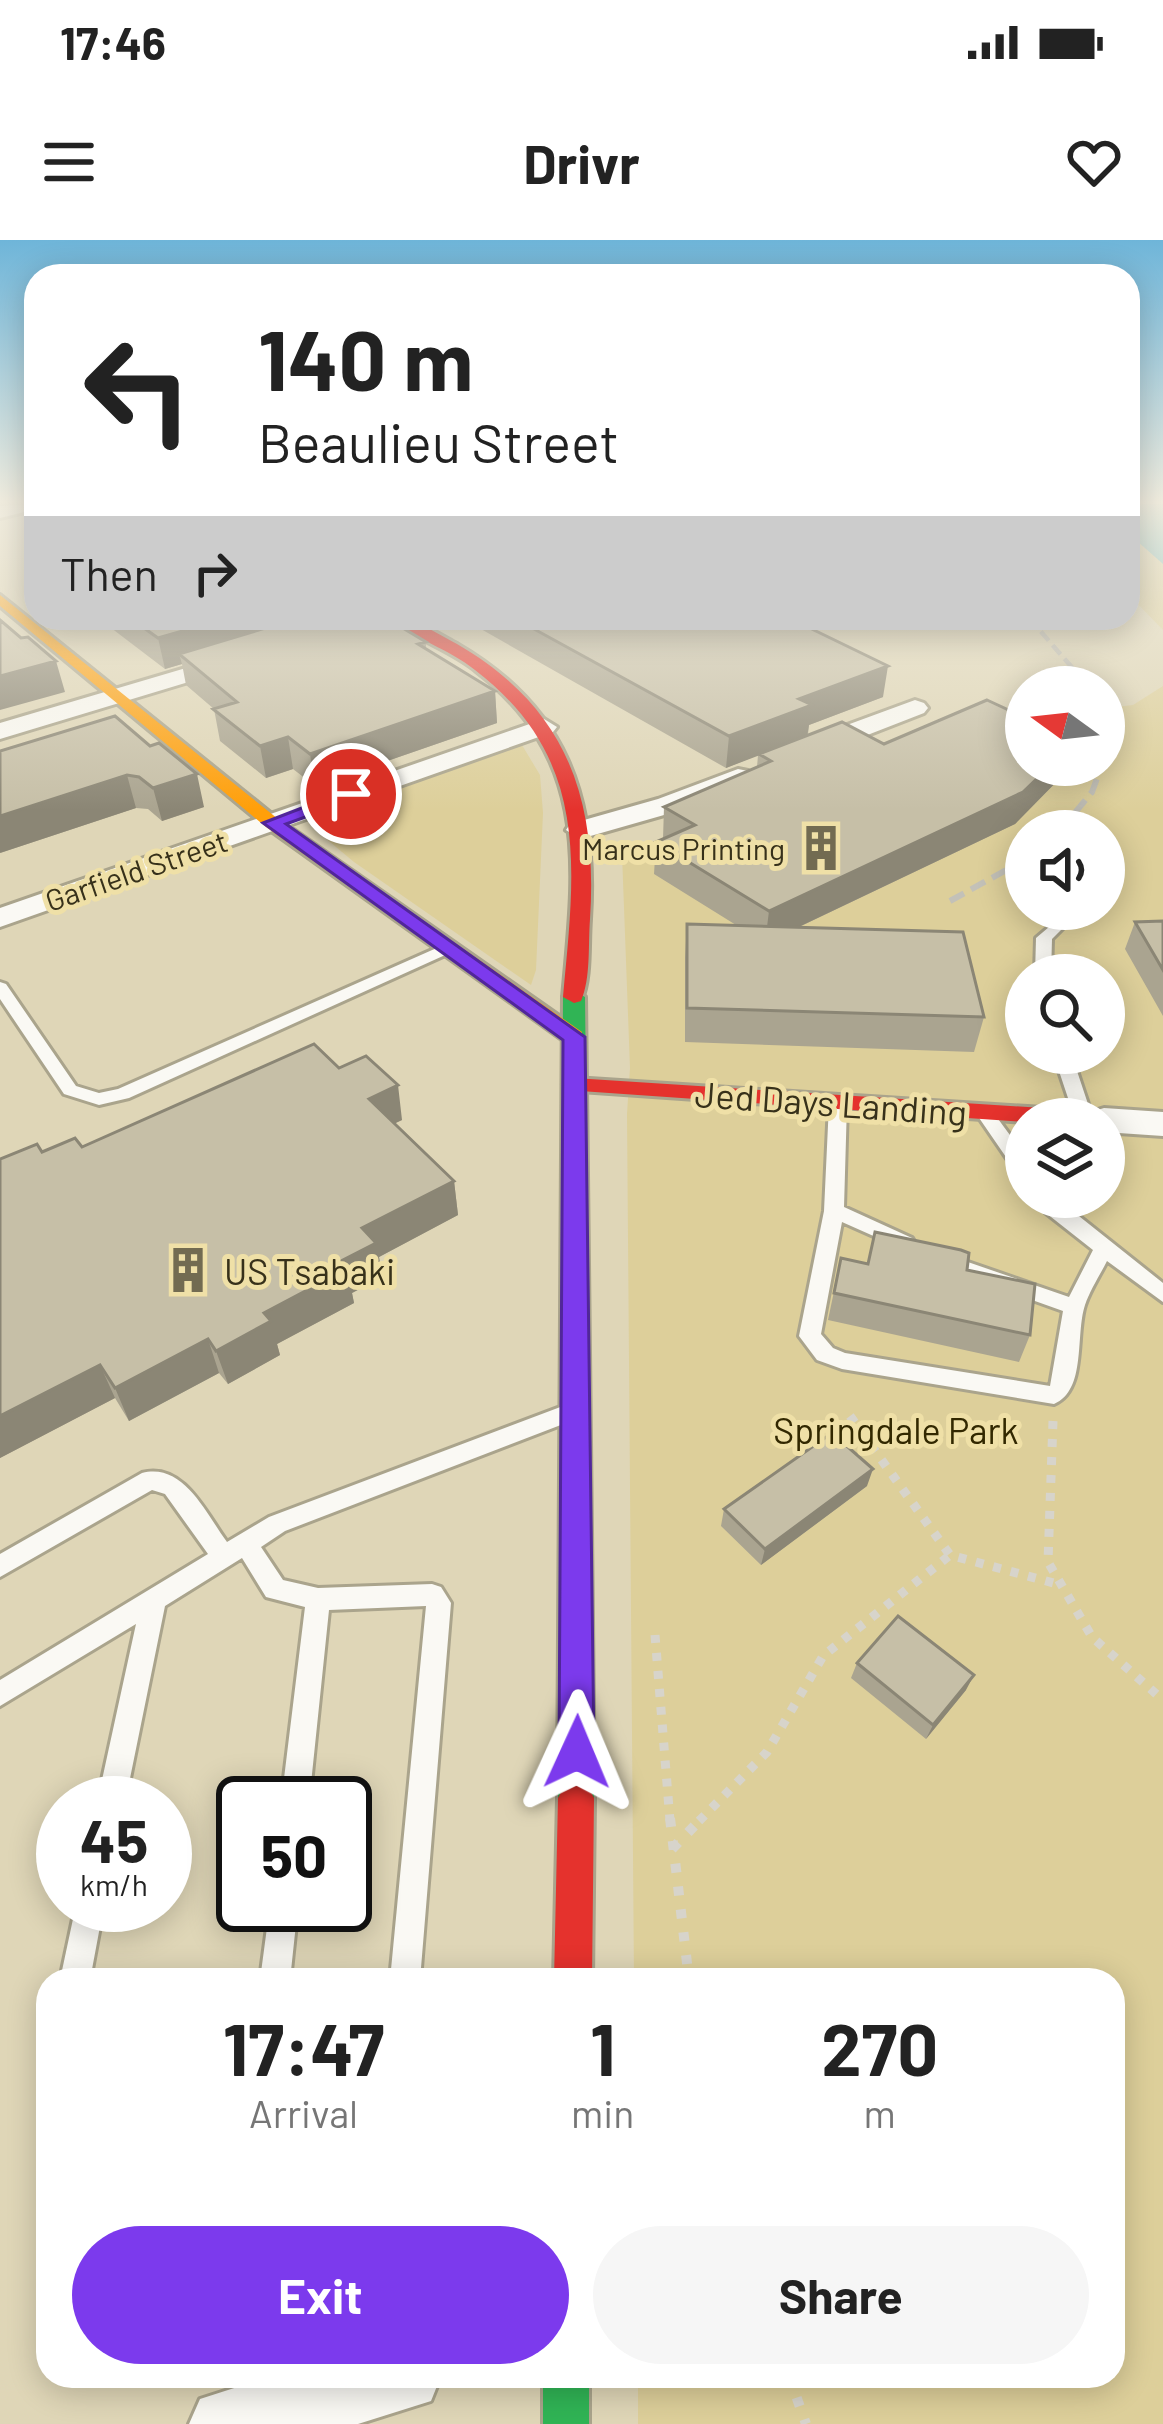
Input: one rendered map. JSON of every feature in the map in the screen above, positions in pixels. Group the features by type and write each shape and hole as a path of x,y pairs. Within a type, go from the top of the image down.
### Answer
{"main road":[{"path":"32,630 272,823 574,1037"},
{"path":"417,630 482,667 544,727 579,801 574,1037 573,1968"},
{"name":"Jed Days Landing","path":"574,1085 1005,1113"},
{"path":"566,2388 566,2424"}],"street":[{"path":"0,731 302,640"},
{"path":"580,830 668,805 915,708"},
{"name":"Garfield Street","path":"0,918 544,727"},
{"path":"1125,1121 1163,1124"},
{"path":"225,2424 361,2388"}],"lane":[{"path":"284,630 302,640"},
{"path":"0,987 70,1090 99,1099 123,1094 448,948"},
{"path":"838,1104 834,1211 810,1336 825,1354 842,1361 1054,1395 1061,1389 1074,1307 1104,1248"},
{"path":"983,1112 1005,1142"},
{"path":"834,1211 950,1263 1074,1307"},
{"path":"1069,1218 1163,1294"},
{"path":"0,1694 277,1524 577,1409"},
{"path":"0,1565 150,1480 173,1486 275,1589 318,1599 432,1595 440,1603 407,1968"},
{"path":"118,1776 154,1599"},
{"path":"298,1776 318,1599"},
{"path":"77,1968 85,1932"},
{"path":"276,1968 281,1932"}],"path":[{"path":"1054,1395 1048,1562 1091,1637 1163,1700"},
{"path":"850,1416 950,1555 1062,1586"},
{"path":"672,1849 767,1752 823,1656 950,1555"},
{"path":"655,1635 672,1849 687,1968"},
{"path":"793,2388 806,2424"}],"green space":[{"path":"1140,606 1140,606 1163,606 1163,630"},
{"name":"Springdale Park","path":"1163,686 1163,2424 638,2424 638,2388 1125,2388 1125,1968 634,1968 630,1068 622,854 853,761 1005,764 1005,786 1125,786 1125,706"},
{"path":"522,745 540,775 543,813 536,970 531,985 354,862 312,827 314,818"}],"building":[{"path":"0,620 21,638 28,637 56,661 0,676"},
{"path":"147,630 186,630 158,638"},
{"path":"259,630 406,630 426,642 418,644 495,691 310,754 288,737 260,746 213,709 237,702 179,654"},
{"path":"536,630 814,630 888,666 799,699 812,705 729,736"},
{"path":"987,700 1005,708 1005,786 1029,786 769,911 656,842 695,825 664,807 771,761 759,754 842,722 884,744"},
{"path":"115,716 150,746 159,743 197,774 153,788 127,775 0,816 0,751"},
{"path":"1163,921 1163,970 1135,922"},
{"path":"687,924 963,932 984,1017 687,1008"},
{"name":"US Tsabaki","path":"314,1044 339,1068 366,1056 398,1085 369,1099 454,1181 362,1228 376,1243 341,1261 347,1269 264,1313 271,1321 216,1351 208,1339 115,1388 100,1365 0,1416 0,1159 37,1144 42,1152 75,1138 82,1147"},
{"path":"875,1232 961,1250 969,1253 967,1270 1035,1284 1030,1335 834,1293 841,1258 868,1264"},
{"path":"832,1433 873,1469 765,1549 724,1509"},
{"path":"898,1616 974,1675 933,1725 857,1663"}],"railway":[{"path":"1039,630 1071,666"},
{"path":"1077,810 1094,786"},
{"path":"950,901 1005,871"}],"traffic: fast":[{"path":"574,997 576,1798"},
{"path":"566,2388 566,2424"}],"traffic: slow":[{"path":"8,606 24,619"},
{"path":"38,630 272,823 574,1037"}],"traffic: jam":[{"path":"418,630 484,669 523,704 551,740 569,778 582,858 574,997"},
{"path":"574,1085 1005,1113"},
{"path":"573,1968 576,1798"}],"place":[{"name":"Marcus Printing","path":"821,848"},
{"name":"US Tsabaki","path":"188,1270"}],"route":[{"path":"351,794 272,823 574,1037 577,1752"}]}
